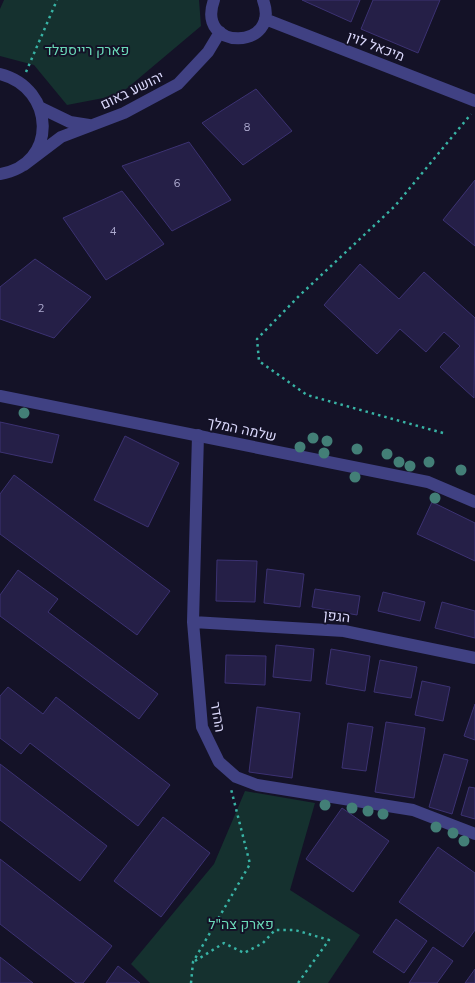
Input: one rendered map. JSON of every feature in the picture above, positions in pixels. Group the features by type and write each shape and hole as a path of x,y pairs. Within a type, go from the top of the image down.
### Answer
{"street":[{"path":"214,0 212,17 220,32 237,40 246,39 255,34 265,19 263,0"},
{"name":"מיכאל לוין","path":"265,19 475,101"},
{"name":"יהושע באום","path":"0,174 24,164 61,137 124,113 178,84 197,67 220,32"},
{"path":"0,74 22,83 36,99 40,108 43,120 41,139 33,156 24,164"},
{"path":"40,108 70,122 91,125"},
{"name":"שלמה המלך","path":"0,396 428,482 475,502"},
{"name":"ההדר","path":"198,435 193,622 202,727 219,762 236,777 256,785 413,810 475,834"},
{"name":"הגפן","path":"193,622 344,631 475,658"}],"path":[{"path":"22,83 57,0"},
{"path":"442,433 307,395 259,361 257,340 299,296 395,206 475,109"},
{"path":"191,983 193,962 250,864 226,768"},
{"path":"193,962 224,943 244,953 263,943 275,930 295,930 329,940 298,983"}],"green space":[{"name":"פארק רייספלד","path":"4,0 199,0 201,26 119,95 67,105 34,65 0,56 0,9"},
{"name":"פארק צה\"ל","path":"245,791 315,803 290,890 360,935 328,983 150,983 131,964 214,864"}],"building":[{"path":"302,0 360,0 351,22"},
{"path":"373,0 440,0 418,53 361,29"},
{"path":"256,89 292,131 243,165 202,123"},
{"path":"189,142 231,200 172,231 122,166"},
{"path":"475,180 475,246 443,220"},
{"path":"122,191 164,244 106,280 63,218"},
{"path":"35,259 91,297 54,338 0,319 0,287"},
{"path":"360,264 399,299 424,272 475,318 474,398 440,367 460,346 444,332 426,352 400,329 377,354 324,305"},
{"path":"0,422 59,435 52,463 0,452"},
{"path":"125,436 179,463 148,527 94,500"},
{"path":"14,475 170,591 137,635 0,534 0,494"},
{"path":"432,502 475,523 475,561 417,534"},
{"path":"217,560 257,561 255,602 216,601"},
{"path":"267,569 304,574 300,607 264,603"},
{"path":"18,570 58,599 48,612 158,694 139,719 0,616 0,595"},
{"path":"315,589 360,596 357,615 312,607"},
{"path":"383,592 425,602 420,621 378,611"},
{"path":"442,602 475,611 475,638 435,628"},
{"path":"276,645 314,649 311,681 273,677"},
{"path":"331,649 370,656 365,691 326,684"},
{"path":"226,655 266,656 265,685 225,683"},
{"path":"380,660 417,667 411,698 374,692"},
{"path":"422,681 450,687 443,721 415,715"},
{"path":"8,687 43,714 56,697 170,785 138,826 30,743 21,754 0,738 0,696"},
{"path":"475,704 475,740 464,736"},
{"path":"257,707 300,713 292,778 249,772"},
{"path":"386,722 425,728 414,798 375,792"},
{"path":"348,723 373,727 366,771 342,768"},
{"path":"444,754 468,760 452,814 429,807"},
{"path":"0,764 107,846 80,881 0,820"},
{"path":"469,787 475,788 475,819 461,815"},
{"path":"342,808 389,841 353,892 306,859"},
{"path":"163,817 210,853 161,917 114,881"},
{"path":"438,847 475,873 475,930 463,947 399,902"},
{"path":"0,859 112,946 83,983 76,983 0,924"},
{"path":"396,919 427,941 404,973 373,952"},
{"path":"433,947 453,961 437,983 409,983"},
{"path":"0,957 33,983 0,983"},
{"path":"118,966 140,983 106,983"},
{"path":"475,969 475,983 465,983"}]}
